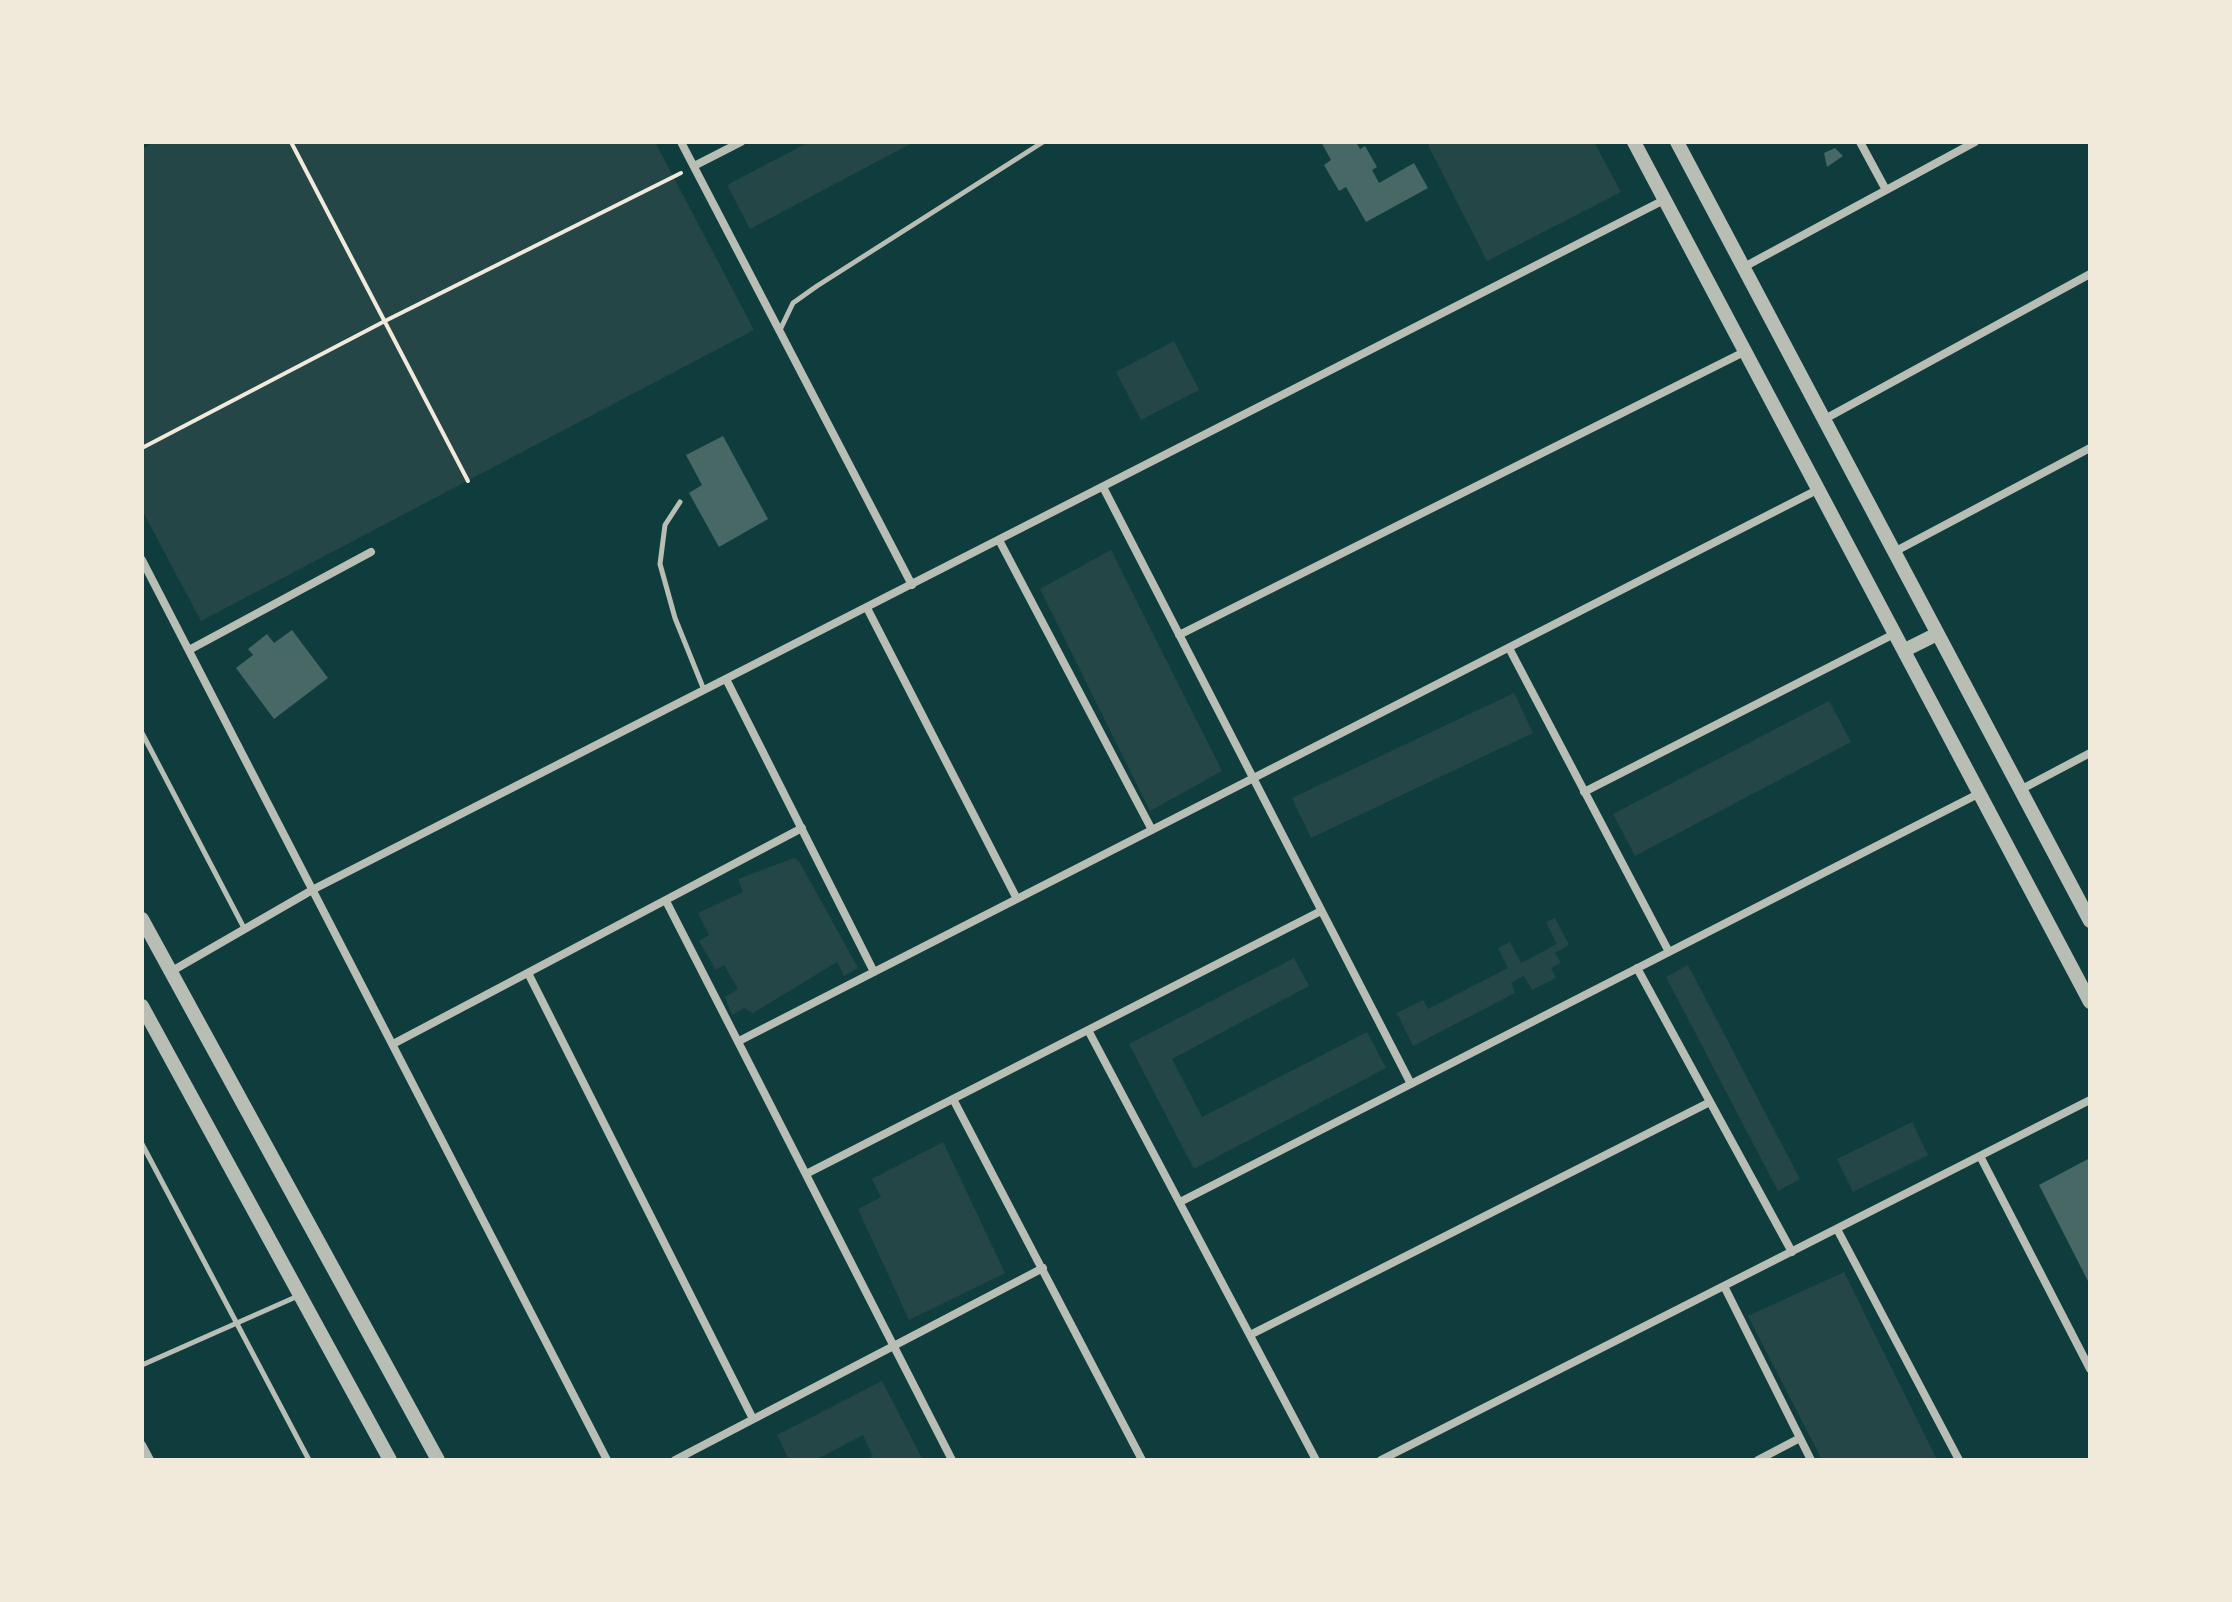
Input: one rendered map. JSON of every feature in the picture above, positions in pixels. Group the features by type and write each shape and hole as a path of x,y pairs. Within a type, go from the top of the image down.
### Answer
{"street":[{"path":"681,142 912,585"},
{"path":"694,166 741,142"},
{"path":"1634,142 2090,1002"},
{"path":"1677,142 2090,921"},
{"path":"1860,142 1886,190"},
{"path":"1744,267 1975,142"},
{"path":"172,971 314,889 1664,200"},
{"path":"1823,420 2090,274"},
{"path":"1179,635 1746,351"},
{"path":"1894,552 2090,448"},
{"path":"1103,487 1411,1084"},
{"path":"739,1041 1817,490"},
{"path":"999,540 1152,830"},
{"path":"189,650 371,552"},
{"path":"142,560 607,1460"},
{"path":"867,608 1017,899"},
{"path":"1584,792 1896,633"},
{"path":"1905,650 1937,634"},
{"path":"1509,648 1669,952"},
{"path":"726,679 874,972"},
{"path":"2020,790 2090,753"},
{"path":"1180,1202 1980,793"},
{"path":"393,1044 802,828"},
{"path":"666,901 952,1460"},
{"path":"806,1174 1321,911"},
{"path":"142,919 438,1460"},
{"path":"1637,968 1792,1252"},
{"path":"528,973 753,1419"},
{"path":"142,1006 390,1460"},
{"path":"1088,1030 1316,1460"},
{"path":"953,1099 1142,1460"},
{"path":"1381,1460 2090,1100"},
{"path":"1250,1335 1710,1102"},
{"path":"1980,1156 2090,1369"},
{"path":"1837,1229 1959,1460"},
{"path":"675,1460 1043,1268"},
{"path":"1724,1286 1811,1460"},
{"path":"1758,1460 1800,1438"},
{"path":"142,1445 150,1460"}],"lane":[{"path":"780,331 793,303 1043,142"},
{"path":"680,502 665,525 660,564 675,618 704,690"},
{"path":"142,733 245,929"},
{"path":"142,1144 309,1460"},
{"path":"142,1365 299,1295"}],"path":[{"path":"291,142 468,481"},
{"path":"142,448 385,321 694,166"}],"shaded area":[{"path":"155,142 655,142 754,330 201,621 142,510 142,149"},
{"path":"809,142 914,142 750,229 727,185"},
{"path":"1434,142 1594,142 1621,192 1487,261 1428,145"},
{"path":"1174,341 1199,390 1141,420 1116,372"},
{"path":"1111,550 1222,771 1150,811 1040,589"},
{"path":"1514,693 1533,733 1311,838 1292,798"},
{"path":"1829,701 1851,742 1635,856 1613,814"},
{"path":"794,858 799,861 858,968 844,976 837,962 753,1013 744,1008 732,1015 725,997 738,989 724,965 716,970 699,941 709,935 698,913 743,892 738,879"},
{"path":"1555,918 1569,945 1555,953 1561,963 1551,968 1556,978 1532,990 1524,976 1511,983 1515,993 1413,1046 1397,1013 1423,1000 1428,1009 1508,968 1498,948 1510,942 1521,963 1557,944 1546,922"},
{"path":"1294,958 1309,986 1172,1059 1202,1117 1367,1032 1386,1068 1194,1169 1129,1044"},
{"path":"1688,965 1800,1179 1778,1191 1666,977"},
{"path":"1912,1122 1928,1155 1853,1192 1837,1159"},
{"path":"943,1142 1005,1273 909,1320 858,1209 881,1197 872,1179"},
{"path":"1844,1272 1937,1460 1822,1460 1748,1316"},
{"path":"882,1381 923,1460 866,1460 873,1456 863,1435 815,1460 789,1460 777,1435"}],"building":[{"path":"1321,142 1356,142 1360,149 1365,146 1377,167 1372,170 1379,183 1414,163 1428,188 1366,222 1346,187 1339,191 1324,165 1331,160"},
{"path":"1835,148 1843,156 1827,167 1824,153"},
{"path":"723,436 768,519 719,547 689,493 702,485 686,455"},
{"path":"292,630 328,678 274,719 236,668 253,655 248,649 267,634 274,643"},
{"path":"2090,1158 2090,1285 2039,1185"}]}
